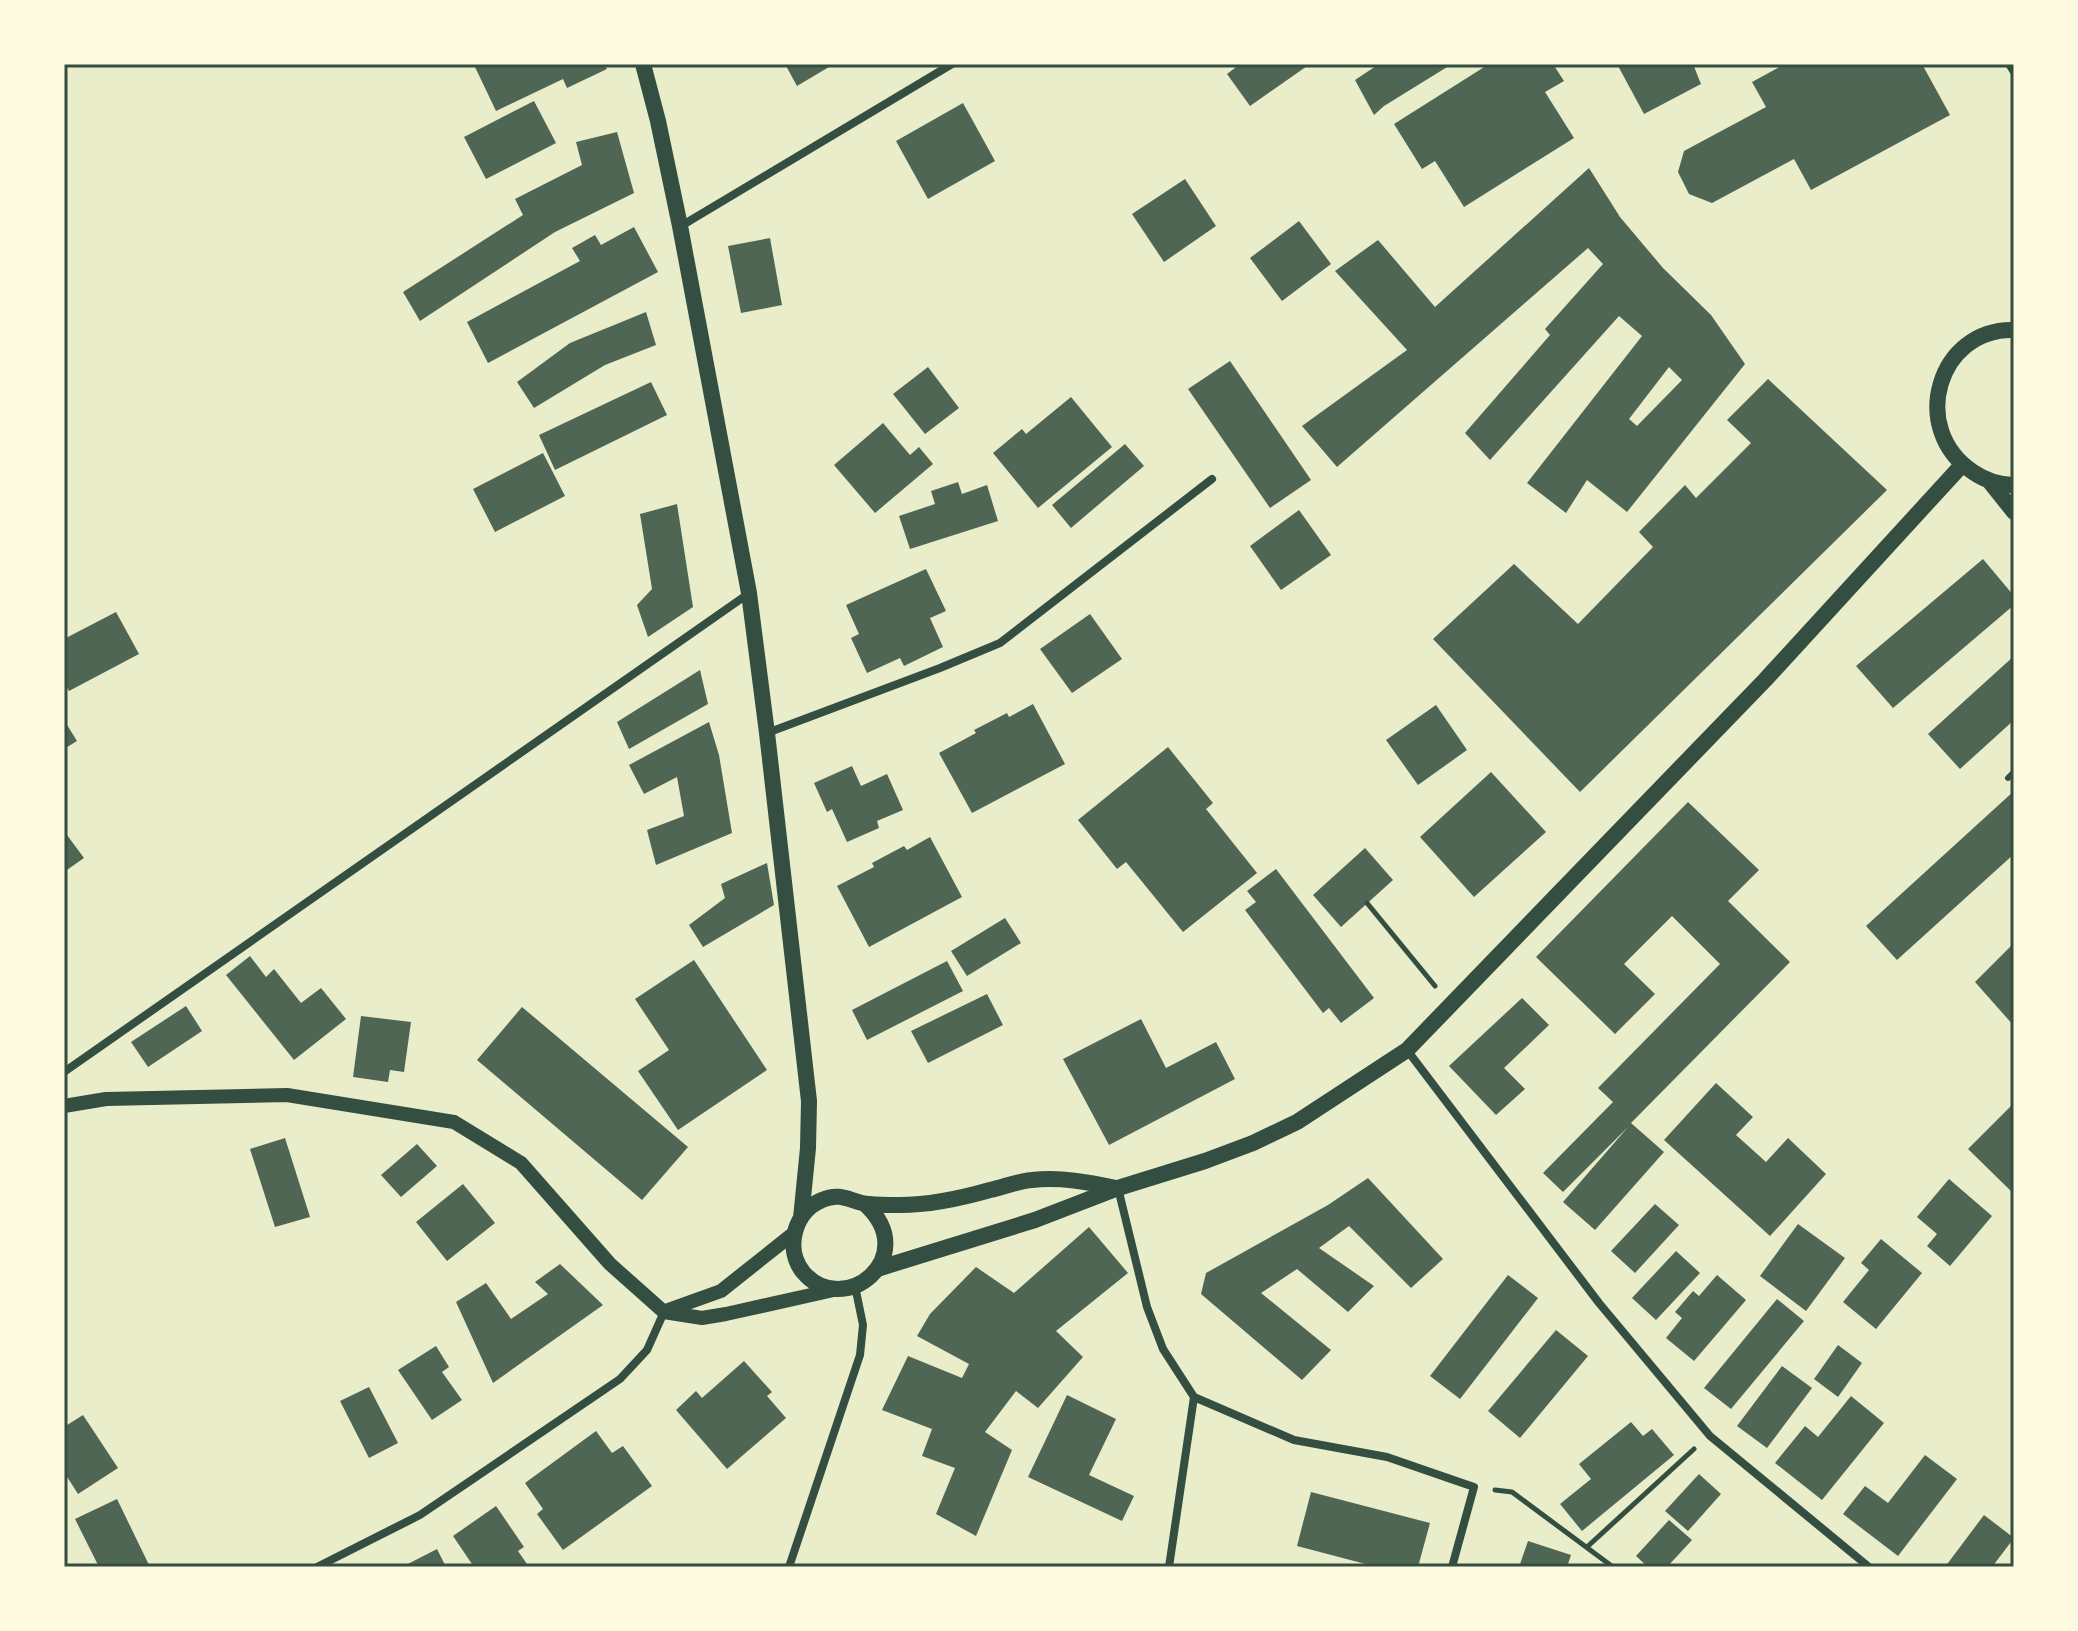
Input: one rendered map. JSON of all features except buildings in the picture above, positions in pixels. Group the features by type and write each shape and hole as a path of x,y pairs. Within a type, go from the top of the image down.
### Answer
{"main road":[{"path":"643,64 680,226 749,593 767,733 809,1101 808,1148 793,1246 803,1271 825,1287 847,1288 868,1280 884,1256 886,1241 876,1214 852,1198 837,1196 823,1199 810,1207 798,1225"},
{"path":"2014,330 2001,330 1974,340 1952,359 1939,386 1936,414 1944,443 1962,465 1990,482 2014,512"},
{"path":"877,1269 1035,1220 1118,1188 1253,1143 1297,1122 1407,1050 1765,680 1962,465"},
{"path":"1990,482 2014,485"},
{"path":"865,1204 904,1205 1030,1180 1077,1179 1118,1188"}],"street":[{"path":"680,226 952,64"},
{"path":"2009,64 2014,72"},
{"path":"767,733 1000,643 1212,479"},
{"path":"64,1072 749,593"},
{"path":"1407,1050 1599,1303 1710,1436 1869,1567"},
{"path":"64,1106 106,1099 287,1095 454,1122 521,1163 610,1264 664,1312 702,1318 847,1288 863,1325 860,1355 789,1567"},
{"path":"1118,1188 1147,1307 1163,1349 1194,1397 1294,1440 1387,1457 1474,1487 1452,1567"},
{"path":"317,1567 420,1515 620,1379 647,1350 664,1312 721,1291 798,1225"},
{"path":"1169,1567 1194,1397"}],"path":[{"path":"1367,903 1451,1005"},
{"path":"1587,1547 1710,1436"},
{"path":"1474,1487 1512,1492 1613,1567"}]}
